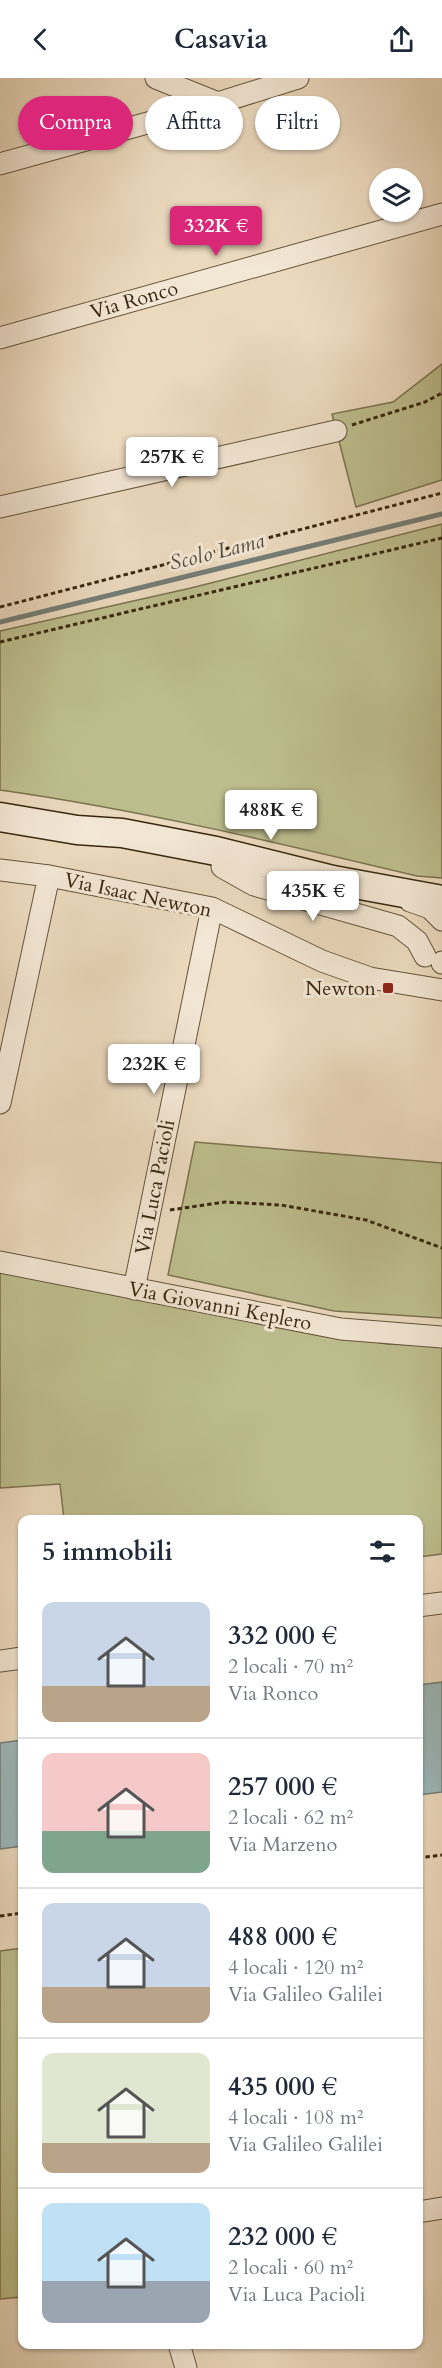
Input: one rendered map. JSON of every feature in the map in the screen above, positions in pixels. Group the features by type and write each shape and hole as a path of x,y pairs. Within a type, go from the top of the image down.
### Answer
{"main road":[{"path":"0,817 98,833 122,832 216,851 347,882 441,913"},
{"path":"98,833 115,843 222,867 337,898 441,913"}],"street":[{"path":"156,78 201,96"},
{"path":"240,96 298,78"},
{"path":"0,164 145,123"},
{"name":"Via Ronco","path":"0,338 442,214"},
{"path":"0,507 336,430"},
{"path":"222,867 254,885 398,926 410,933 439,961"},
{"name":"Via Isaac Newton","path":"0,870 49,876 212,908 322,962 370,978 442,990"},
{"path":"0,1103 49,876"},
{"name":"Via Luca Pacioli","path":"134,1289 212,908"},
{"path":"439,961 428,932 441,913"},
{"path":"420,987 439,961"},
{"name":"Via Giovanni Keplero","path":"0,1262 341,1329 442,1337"},
{"path":"423,1605 442,1603"},
{"path":"0,1661 18,1659"},
{"path":"423,2211 442,2208"},
{"path":"181,2349 186,2368"}],"path":[{"path":"336,430 425,402 442,393"},
{"path":"0,607 442,493"},
{"path":"0,642 442,538"},
{"path":"150,1212 225,1202 281,1205 366,1220 442,1248"},
{"path":"423,1857 442,1855"},
{"path":"0,1917 18,1914"}],"green space":[{"path":"442,364 442,480 356,507 332,414 393,402"},
{"path":"442,524 442,878 417,876 158,817 0,790 0,631 191,588"},
{"path":"195,1142 442,1163 442,1318 334,1311 168,1275"},
{"path":"0,1271 138,1300 387,1344 442,1346 442,1554 423,1556 423,1515 64,1515 60,1484 0,1488"},
{"path":"18,1949 18,2297 0,2299 0,1951"}],"water":[{"path":"442,1682 442,1792 423,1794 423,1684"},
{"path":"18,1741 18,1847 0,1849 0,1743"}],"waterway":[{"name":"Scolo Lama","path":"0,622 442,514"}],"place":[{"name":"Newton","path":"388,988"}]}
